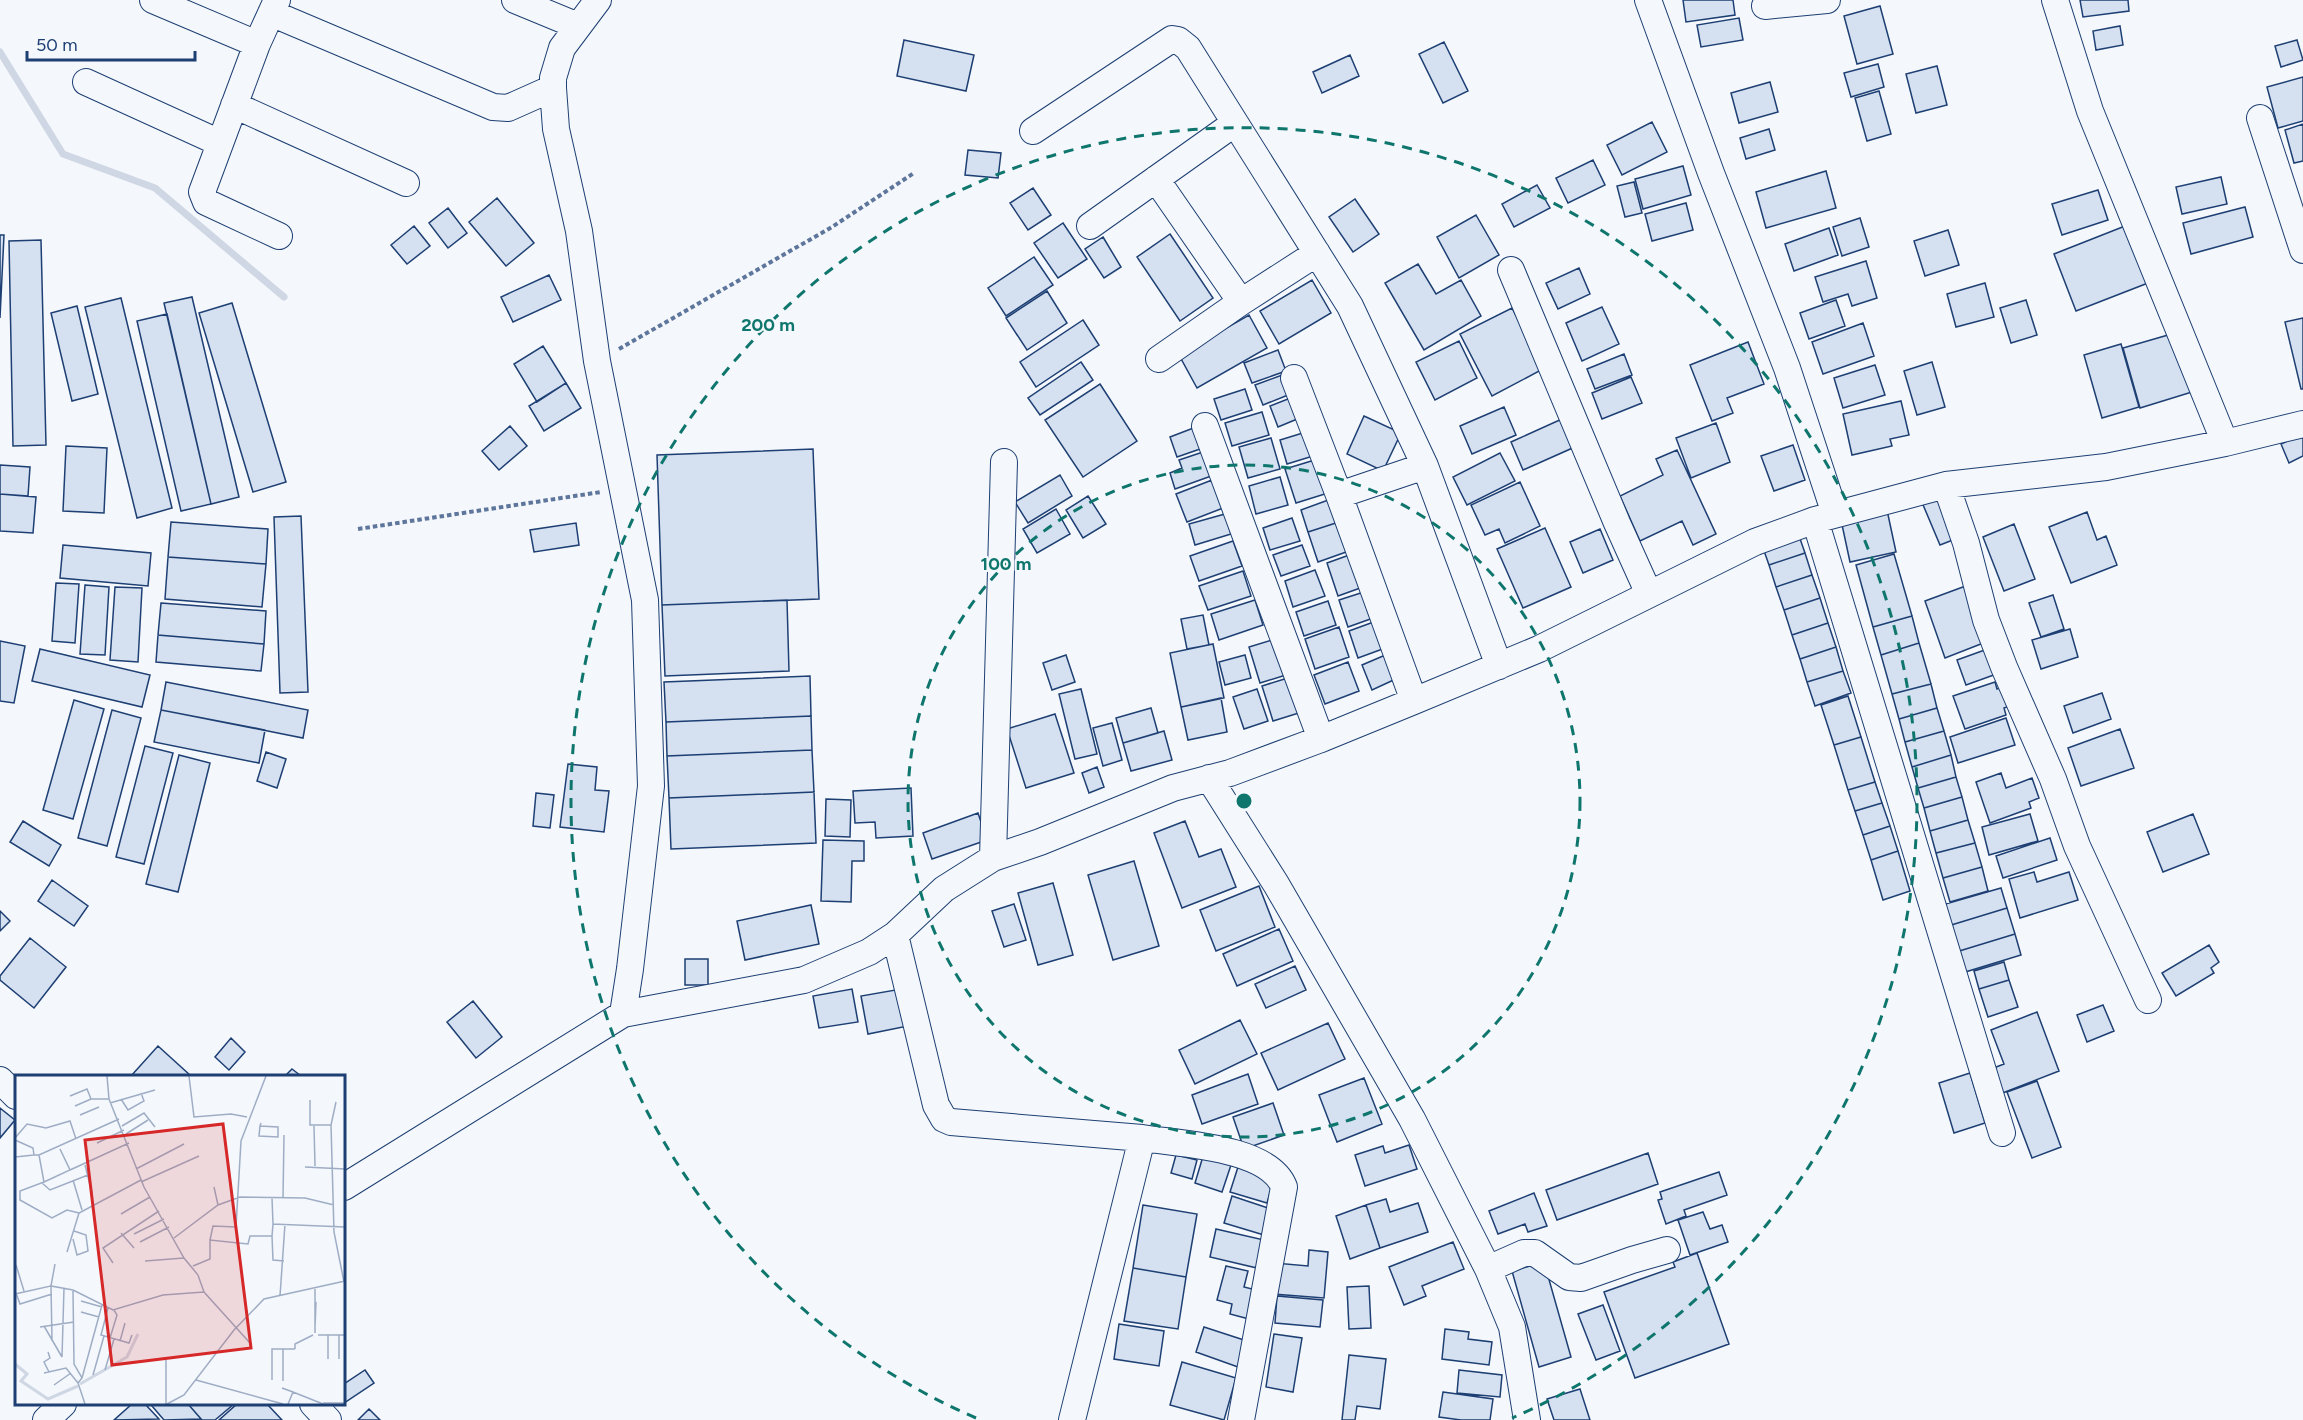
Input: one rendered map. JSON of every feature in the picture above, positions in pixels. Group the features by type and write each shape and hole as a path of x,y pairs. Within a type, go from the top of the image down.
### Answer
{"street":[{"path":"153,0 257,44"},
{"path":"515,0 578,26"},
{"path":"598,0 562,48 553,78 553,88 556,129 579,231 597,361 645,600 651,786 623,1014"},
{"path":"1648,0 1711,173 1787,368 1825,517 2002,1133"},
{"path":"1765,6 1827,0"},
{"path":"2055,0 2090,111 2225,443"},
{"path":"279,236 206,202 202,192 257,44 274,7 493,106 508,108 553,88"},
{"path":"1033,131 1172,39 1178,40 1188,48 1350,306 1425,466 1499,666"},
{"path":"86,82 220,143"},
{"path":"234,105 406,183"},
{"path":"2260,118 2303,250"},
{"path":"1090,226 1235,123"},
{"path":"1156,179 1240,302"},
{"path":"1158,359 1240,302 1317,253"},
{"path":"1511,270 1649,594"},
{"path":"1294,378 1414,701"},
{"path":"345,1186 623,1014 804,980 869,952 895,935 944,889 993,858 1040,842 1173,788 1230,773 1321,739 1539,650 1755,542 1825,517 1946,485 2106,467 2225,443 2303,424"},
{"path":"1205,426 1321,739"},
{"path":"993,858 1004,462"},
{"path":"1339,495 1425,466"},
{"path":"1946,485 1966,543 1986,620 2053,779 2077,846 2148,1000"},
{"path":"1209,778 1276,884 1412,1119 1488,1269 1512,1327 1527,1420"},
{"path":"895,935 936,1105 944,1119 951,1122 1142,1138 1211,1147 1262,1162 1275,1171 1284,1187 1241,1420"},
{"path":"0,1080 15,1095"},
{"path":"1072,1420 1142,1138"},
{"path":"1488,1269 1524,1253 1535,1253 1569,1277 1581,1278 1667,1250"},
{"path":"46,1420 62,1405"},
{"path":"314,1405 328,1420"}],"path":[{"path":"597,361 832,226 914,173"},
{"path":"358,529 623,489"}],"building":[{"path":"1683,0 1733,0 1735,15 1686,22"},
{"path":"2080,0 2128,0 2129,11 2083,17"},
{"path":"1880,6 1893,54 1857,64 1844,16"},
{"path":"1739,18 1743,40 1701,47 1697,25"},
{"path":"2120,26 2123,45 2096,50 2093,31"},
{"path":"904,40 974,55 966,91 897,76"},
{"path":"2297,40 2303,60 2281,67 2275,46"},
{"path":"1444,42 1468,91 1443,103 1419,54"},
{"path":"1350,55 1359,76 1322,93 1313,72"},
{"path":"1878,64 1884,87 1851,97 1844,73"},
{"path":"1937,66 1947,105 1916,113 1906,74"},
{"path":"2303,77 2303,121 2278,128 2267,87"},
{"path":"1770,82 1778,112 1739,123 1731,93"},
{"path":"1879,91 1891,134 1867,141 1855,98"},
{"path":"1652,122 1667,152 1622,175 1607,145"},
{"path":"2303,124 2303,161 2294,163 2285,130"},
{"path":"1769,129 1775,150 1746,159 1740,138"},
{"path":"968,150 1001,153 998,178 965,175"},
{"path":"1593,160 1605,185 1568,203 1556,178"},
{"path":"1683,166 1691,195 1643,209 1635,179"},
{"path":"1826,171 1836,208 1766,228 1756,192"},
{"path":"2221,177 2227,204 2182,214 2176,187"},
{"path":"1634,182 1642,213 1625,217 1617,186"},
{"path":"1537,185 1550,208 1514,227 1502,204"},
{"path":"1033,188 1051,215 1028,230 1010,203"},
{"path":"2098,190 2108,220 2062,235 2052,204"},
{"path":"497,198 534,243 506,266 469,222"},
{"path":"1355,199 1379,234 1353,252 1329,217"},
{"path":"1686,203 1693,230 1652,241 1645,214"},
{"path":"2245,207 2253,237 2191,254 2183,223"},
{"path":"448,208 467,233 448,248 429,223"},
{"path":"1476,215 1499,255 1459,278 1437,237"},
{"path":"1860,218 1869,247 1842,256 1833,227"},
{"path":"1063,223 1087,259 1058,278 1034,243"},
{"path":"414,226 430,246 407,264 391,245"},
{"path":"2125,226 2148,283 2076,311 2054,254"},
{"path":"1829,228 1838,255 1794,271 1785,244"},
{"path":"1948,230 1959,265 1925,276 1914,241"},
{"path":"1170,234 1213,298 1180,321 1137,257"},
{"path":"0,235 4,235 0,318"},
{"path":"1103,237 1121,267 1104,278 1085,249"},
{"path":"41,240 46,445 13,446 9,241"},
{"path":"1034,257 1053,285 1006,316 988,288"},
{"path":"1866,261 1877,298 1852,306 1848,294 1823,302 1815,277"},
{"path":"1418,264 1436,294 1461,280 1481,316 1424,350 1385,283"},
{"path":"1579,268 1590,294 1558,309 1546,283"},
{"path":"549,275 561,300 513,322 501,297"},
{"path":"1312,280 1331,313 1279,344 1260,311"},
{"path":"1985,283 1994,317 1956,327 1947,294"},
{"path":"1047,291 1067,323 1027,350 1006,318"},
{"path":"192,297 239,497 211,504 164,303"},
{"path":"121,298 172,508 137,518 85,307"},
{"path":"1836,300 1845,326 1809,339 1800,313"},
{"path":"2026,300 2037,335 2011,343 2000,308"},
{"path":"232,303 286,482 253,492 199,313"},
{"path":"77,306 98,394 72,401 51,313"},
{"path":"1602,307 1619,344 1582,361 1566,323"},
{"path":"1512,308 1543,369 1492,396 1460,334"},
{"path":"167,314 211,504 181,511 137,321"},
{"path":"1249,315 1267,348 1197,388 1179,355"},
{"path":"2303,318 2303,389 2301,389 2285,322"},
{"path":"1083,320 1099,345 1036,387 1020,362"},
{"path":"1863,323 1874,356 1823,374 1812,342"},
{"path":"2175,333 2192,392 2140,408 2123,348"},
{"path":"1459,341 1477,378 1435,400 1416,362"},
{"path":"1748,342 1764,384 1727,398 1733,413 1712,421 1690,365"},
{"path":"2121,344 2139,407 2102,418 2084,355"},
{"path":"543,346 566,383 537,402 514,364"},
{"path":"1278,350 1286,371 1252,383 1244,363"},
{"path":"1624,354 1632,375 1595,389 1587,369"},
{"path":"1081,362 1093,380 1040,415 1028,398"},
{"path":"1932,362 1945,407 1917,415 1904,371"},
{"path":"1875,365 1885,395 1843,408 1834,378"},
{"path":"1285,374 1293,393 1263,405 1255,385"},
{"path":"1631,377 1642,403 1602,419 1592,393"},
{"path":"566,383 581,408 544,431 529,406"},
{"path":"1100,384 1137,441 1083,477 1045,420"},
{"path":"1245,389 1252,410 1221,420 1214,399"},
{"path":"1293,397 1302,417 1278,427 1270,406"},
{"path":"1901,401 1909,435 1890,439 1892,446 1852,455 1843,414"},
{"path":"1504,407 1516,435 1472,454 1460,426"},
{"path":"1262,412 1269,435 1232,446 1225,423"},
{"path":"1364,416 1401,433 1383,471 1347,454"},
{"path":"1564,418 1577,446 1523,470 1511,442"},
{"path":"1716,423 1730,462 1691,478 1676,438"},
{"path":"510,426 527,446 499,470 482,451"},
{"path":"1196,427 1203,448 1177,457 1170,437"},
{"path":"1306,432 1313,456 1287,464 1280,440"},
{"path":"2303,434 2303,456 2289,463 2281,444"},
{"path":"1271,438 1280,469 1248,478 1239,447"},
{"path":"1793,445 1805,480 1774,491 1761,456"},
{"path":"66,446 107,448 104,513 63,511"},
{"path":"813,449 819,599 662,605 657,455"},
{"path":"1677,450 1716,534 1693,545 1682,521 1640,541 1620,496 1663,475 1656,459"},
{"path":"1206,451 1214,475 1175,489 1170,473 1182,468 1179,460"},
{"path":"1500,453 1515,481 1467,505 1453,477"},
{"path":"1318,459 1328,493 1296,503 1285,469"},
{"path":"0,465 30,467 28,496 0,494"},
{"path":"1060,475 1072,496 1028,523 1015,502"},
{"path":"1280,477 1288,505 1256,514 1249,486"},
{"path":"1212,480 1223,508 1187,522 1176,494"},
{"path":"1520,482 1540,526 1505,543 1499,529 1485,535 1471,505"},
{"path":"1939,492 1958,538 1940,545 1921,500"},
{"path":"0,494 36,497 33,533 0,531"},
{"path":"1088,496 1106,524 1083,538 1066,510"},
{"path":"1331,499 1339,522 1308,532 1301,510"},
{"path":"1056,509 1070,534 1037,553 1023,529"},
{"path":"1887,510 1896,552 1850,562 1841,520"},
{"path":"2087,512 2097,540 2106,536 2117,565 2071,583 2049,527"},
{"path":"1225,514 1231,534 1195,545 1189,524"},
{"path":"301,516 308,692 280,693 274,517"},
{"path":"1292,518 1300,541 1270,550 1263,528"},
{"path":"171,522 268,529 266,564 168,557"},
{"path":"1339,522 1349,551 1318,562 1308,532"},
{"path":"576,523 579,545 534,552 530,530"},
{"path":"2014,524 2035,579 2004,591 1983,537"},
{"path":"1545,528 1571,587 1523,608 1497,549"},
{"path":"1600,529 1613,560 1583,573 1570,542"},
{"path":"1798,533 1805,553 1769,565 1762,545"},
{"path":"1233,541 1242,566 1199,581 1190,556"},
{"path":"63,545 151,553 148,586 60,578"},
{"path":"1302,545 1310,566 1281,576 1273,555"},
{"path":"1805,553 1812,575 1776,587 1769,565"},
{"path":"1352,554 1363,587 1338,596 1327,563"},
{"path":"1894,554 1912,616 1873,627 1856,565"},
{"path":"168,557 266,564 262,607 165,599"},
{"path":"1315,570 1325,596 1293,607 1285,581"},
{"path":"1243,571 1251,596 1208,610 1199,586"},
{"path":"1812,575 1820,598 1784,610 1776,587"},
{"path":"56,583 79,584 75,643 52,641"},
{"path":"1971,584 1991,640 1945,658 1925,601"},
{"path":"85,585 109,587 105,655 80,654"},
{"path":"115,587 142,588 138,662 110,660"},
{"path":"1367,591 1376,617 1348,627 1339,600"},
{"path":"2053,595 2064,629 2041,637 2029,603"},
{"path":"1820,598 1828,623 1792,635 1784,610"},
{"path":"787,600 789,671 665,676 662,605"},
{"path":"1255,600 1263,625 1219,640 1211,614"},
{"path":"1328,601 1336,625 1304,636 1296,612"},
{"path":"161,603 266,611 264,644 158,635"},
{"path":"1203,615 1209,645 1187,649 1181,619"},
{"path":"1912,616 1919,643 1881,655 1873,627"},
{"path":"1379,620 1388,647 1358,658 1349,631"},
{"path":"1828,623 1836,647 1800,659 1792,635"},
{"path":"1339,627 1349,657 1315,669 1305,639"},
{"path":"2070,629 2078,657 2041,669 2032,640"},
{"path":"158,635 264,644 261,671 156,662"},
{"path":"1275,639 1286,675 1260,683 1249,647"},
{"path":"0,641 25,646 14,703 0,701"},
{"path":"1919,643 1931,684 1892,694 1881,655"},
{"path":"1213,644 1224,698 1181,707 1170,653"},
{"path":"1836,647 1843,671 1807,682 1800,659"},
{"path":"1993,647 2002,672 1966,685 1957,660"},
{"path":"40,649 150,675 142,707 32,681"},
{"path":"1390,653 1400,677 1372,690 1362,665"},
{"path":"1066,655 1075,682 1052,690 1043,663"},
{"path":"1245,655 1251,678 1225,685 1219,662"},
{"path":"1348,662 1359,691 1325,704 1314,675"},
{"path":"1843,671 1851,693 1815,706 1807,682"},
{"path":"810,676 811,716 666,722 664,682"},
{"path":"1291,677 1302,712 1273,721 1262,686"},
{"path":"166,682 308,710 303,738 161,710"},
{"path":"1995,682 1997,689 2007,685 2013,705 2004,708 2006,715 1965,729 1953,696"},
{"path":"1931,684 1937,708 1899,719 1892,694"},
{"path":"1081,689 1097,754 1075,759 1059,694"},
{"path":"1257,689 1268,721 1244,729 1233,697"},
{"path":"2102,693 2111,719 2073,733 2064,706"},
{"path":"1848,696 1861,737 1834,745 1821,705"},
{"path":"1221,698 1227,732 1188,740 1181,707"},
{"path":"74,700 104,709 73,819 43,810"},
{"path":"1151,708 1158,733 1123,743 1116,718"},
{"path":"1937,708 1944,731 1905,742 1899,719"},
{"path":"112,710 141,718 107,846 78,838"},
{"path":"161,710 265,730 259,763 154,742"},
{"path":"1055,714 1074,773 1026,788 1007,729"},
{"path":"811,716 812,750 667,756 666,722"},
{"path":"2006,718 2015,745 1958,763 1950,737"},
{"path":"1112,723 1122,760 1103,766 1093,728"},
{"path":"2120,729 2134,768 2081,786 2068,748"},
{"path":"1164,731 1172,760 1131,771 1123,743"},
{"path":"1944,731 1951,755 1912,767 1905,742"},
{"path":"1861,737 1875,782 1848,790 1834,745"},
{"path":"145,746 173,753 144,864 116,857"},
{"path":"812,750 814,792 669,798 667,756"},
{"path":"266,752 286,759 277,788 257,781"},
{"path":"179,755 210,763 178,892 146,884"},
{"path":"1951,755 1956,777 1918,788 1912,767"},
{"path":"568,764 597,767 595,790 609,791 604,832 560,827"},
{"path":"1097,767 1104,787 1089,793 1082,773"},
{"path":"2001,773 2006,788 2032,778 2039,798 2029,802 2031,808 1990,823 1976,782"},
{"path":"1956,777 1962,797 1924,808 1918,788"},
{"path":"1875,782 1882,803 1855,811 1848,790"},
{"path":"911,788 913,836 876,838 875,822 855,823 853,791"},
{"path":"814,792 816,843 671,849 669,798"},
{"path":"536,793 554,795 550,828 533,826"},
{"path":"1962,797 1968,820 1930,831 1924,808"},
{"path":"826,799 851,800 850,837 825,836"},
{"path":"1882,803 1890,826 1863,835 1855,811"},
{"path":"978,813 987,840 932,859 923,833"},
{"path":"2030,814 2038,841 1989,855 1982,827"},
{"path":"2193,814 2209,854 2163,872 2147,832"},
{"path":"1968,820 1975,843 1936,853 1930,831"},
{"path":"23,821 61,845 49,866 10,842"},
{"path":"1185,821 1199,857 1221,849 1236,887 1182,908 1154,833"},
{"path":"1890,826 1898,851 1871,860 1863,835"},
{"path":"2050,838 2057,860 2003,878 1996,856"},
{"path":"823,840 864,841 864,861 852,861 851,902 821,901"},
{"path":"1975,843 1982,867 1943,878 1936,853"},
{"path":"1898,851 1910,891 1883,900 1871,860"},
{"path":"1134,861 1159,946 1113,960 1088,875"},
{"path":"1982,867 1988,891 1950,902 1943,878"},
{"path":"2034,872 2037,882 2069,872 2078,900 2020,918 2009,879"},
{"path":"52,880 88,906 74,926 38,901"},
{"path":"1053,883 1073,955 1038,965 1018,893"},
{"path":"1259,886 1275,927 1216,951 1200,910"},
{"path":"2001,888 2007,908 1948,926 1942,905"},
{"path":"1014,904 1026,940 1004,947 992,911"},
{"path":"811,905 819,944 745,960 737,921"},
{"path":"2007,908 2015,934 1956,952 1948,926"},
{"path":"0,911 10,921 0,931"},
{"path":"1279,929 1293,961 1237,986 1223,954"},
{"path":"2015,934 2021,955 1962,973 1956,952"},
{"path":"30,938 66,967 34,1008 0,980 0,976"},
{"path":"2209,945 2219,962 2211,968 2214,973 2176,996 2162,973"},
{"path":"685,959 708,959 708,985 685,985"},
{"path":"2004,962 2009,980 1979,989 1974,971"},
{"path":"1295,966 1306,990 1266,1008 1255,984"},
{"path":"2009,980 2018,1007 1988,1017 1979,989"},
{"path":"852,989 858,1022 819,1028 813,996"},
{"path":"901,989 908,1026 868,1034 861,996"},
{"path":"473,1001 502,1037 476,1058 447,1022"},
{"path":"2103,1005 2114,1031 2087,1042 2077,1015"},
{"path":"2037,1012 2059,1071 2000,1094 1991,1069 2004,1064 1991,1030"},
{"path":"1240,1020 1257,1054 1195,1084 1179,1050"},
{"path":"1328,1023 1345,1059 1278,1090 1261,1053"},
{"path":"231,1038 245,1052 229,1070 215,1057"},
{"path":"158,1046 190,1075 132,1075"},
{"path":"292,1069 300,1075 286,1075"},
{"path":"1970,1073 1985,1123 1954,1133 1939,1083"},
{"path":"1248,1074 1258,1104 1202,1124 1192,1095"},
{"path":"1364,1078 1382,1124 1337,1142 1319,1095"},
{"path":"2037,1081 2061,1147 2032,1158 2007,1092"},
{"path":"1273,1103 1284,1135 1244,1149 1233,1117"},
{"path":"0,1108 15,1120 0,1138"},
{"path":"1409,1145 1417,1169 1365,1186 1355,1155 1383,1146 1385,1153"},
{"path":"1204,1153 1232,1162 1222,1192 1195,1183"},
{"path":"1648,1153 1658,1184 1557,1220 1546,1190"},
{"path":"1176,1155 1197,1160 1192,1179 1171,1173"},
{"path":"1238,1167 1274,1179 1267,1203 1230,1192"},
{"path":"1719,1172 1727,1195 1684,1210 1686,1216 1666,1224 1658,1200 1662,1199 1660,1192"},
{"path":"1534,1193 1547,1226 1528,1232 1525,1224 1498,1234 1489,1211"},
{"path":"1232,1196 1271,1209 1264,1235 1224,1223"},
{"path":"1386,1199 1390,1212 1418,1203 1428,1232 1380,1248 1366,1205"},
{"path":"1143,1205 1197,1214 1186,1277 1133,1268"},
{"path":"1366,1205 1380,1248 1350,1259 1336,1216"},
{"path":"1703,1212 1710,1229 1722,1225 1728,1242 1690,1255 1678,1220"},
{"path":"1216,1229 1264,1240 1257,1268 1210,1257"},
{"path":"1453,1242 1464,1269 1422,1286 1426,1296 1404,1305 1389,1267"},
{"path":"1309,1250 1328,1252 1324,1298 1273,1294 1275,1263 1308,1266"},
{"path":"1697,1253 1729,1344 1635,1378 1604,1292 1675,1267 1673,1262"},
{"path":"1544,1262 1571,1357 1539,1367 1512,1271"},
{"path":"1226,1266 1248,1271 1244,1287 1256,1290 1249,1319 1230,1314 1232,1304 1217,1300"},
{"path":"1133,1268 1186,1277 1178,1329 1124,1321"},
{"path":"1369,1286 1371,1328 1349,1329 1347,1287"},
{"path":"1277,1296 1323,1300 1320,1327 1275,1323"},
{"path":"1603,1305 1620,1351 1596,1360 1578,1314"},
{"path":"1119,1324 1164,1331 1159,1366 1114,1359"},
{"path":"1204,1327 1247,1341 1238,1367 1196,1352"},
{"path":"1445,1329 1469,1332 1468,1339 1492,1342 1489,1365 1442,1359"},
{"path":"1274,1334 1302,1338 1293,1392 1266,1387"},
{"path":"1349,1355 1386,1359 1380,1409 1357,1406 1355,1420 1342,1420"},
{"path":"1182,1362 1236,1378 1224,1420 1170,1405"},
{"path":"365,1370 374,1383 345,1402 345,1383"},
{"path":"1459,1370 1502,1375 1500,1397 1457,1393"},
{"path":"1580,1389 1590,1420 1554,1420 1547,1399"},
{"path":"1443,1392 1493,1399 1490,1420 1439,1417"},
{"path":"131,1405 146,1405 159,1419 114,1420"},
{"path":"189,1405 201,1419 164,1420 152,1406"},
{"path":"189,1405 233,1405 215,1420 202,1420"},
{"path":"236,1405 268,1405 282,1420 219,1420"},
{"path":"369,1409 380,1420 358,1420"}],"waterway":[{"path":"0,52 63,154 155,188 284,297"}]}
